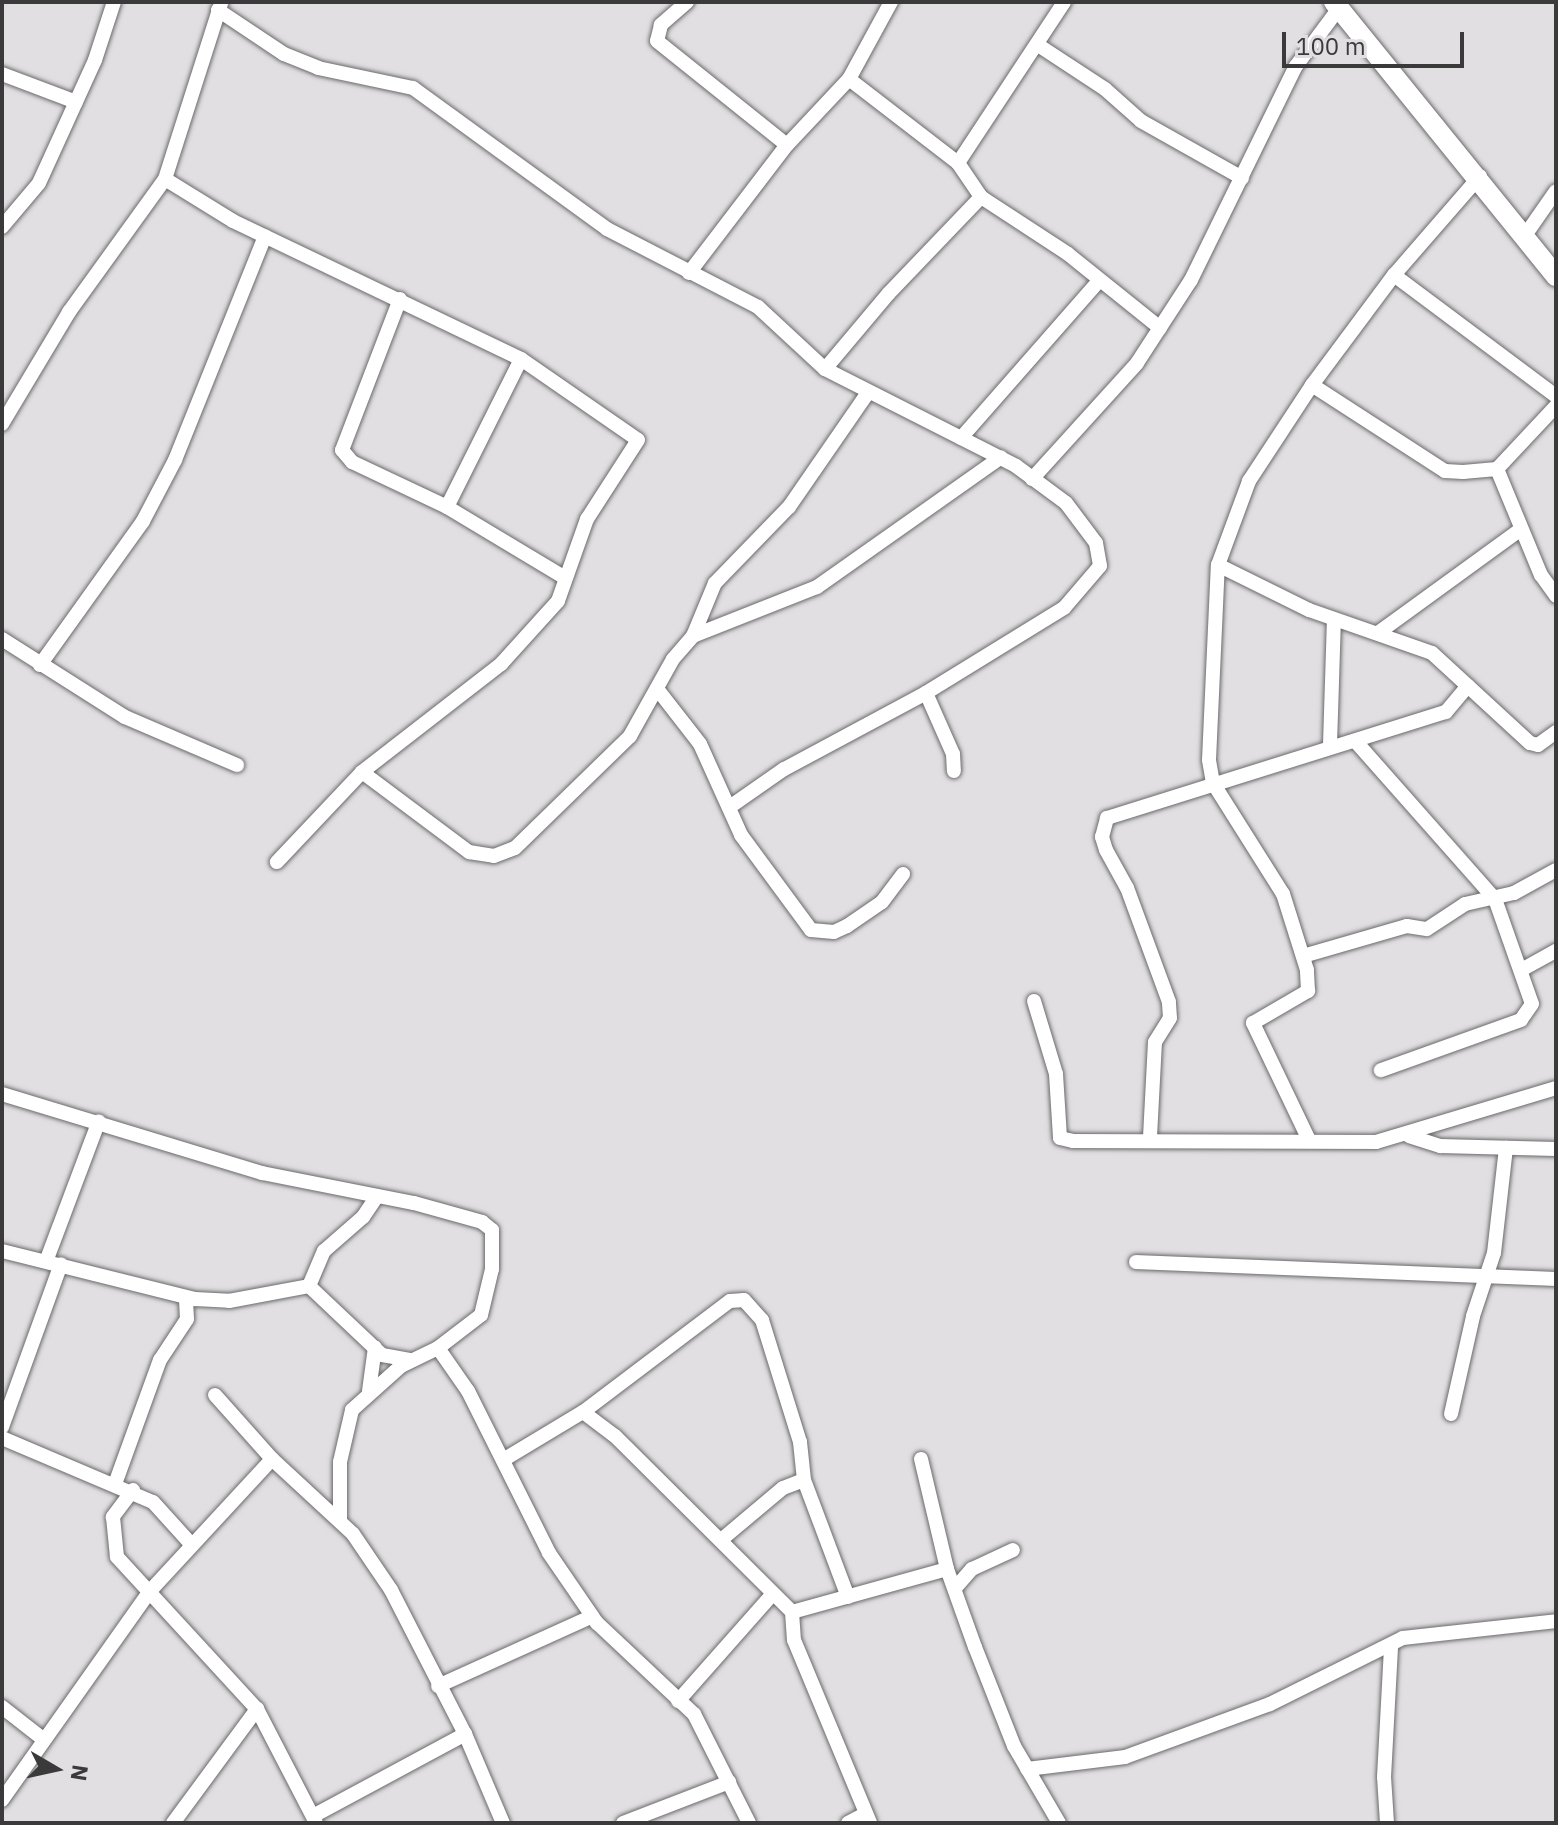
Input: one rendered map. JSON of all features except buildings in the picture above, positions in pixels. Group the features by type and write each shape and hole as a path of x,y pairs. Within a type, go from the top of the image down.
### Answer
{"street":[{"path":"2,227 39,183 76,102 114,2"},
{"path":"687,2 661,25 657,41 787,145"},
{"path":"689,273 787,145 849,79 891,2"},
{"path":"958,163 1064,2"},
{"path":"1032,479 1137,363 1191,280 1296,66 1336,5 1480,176 1556,276"},
{"path":"2,424 69,312 165,179 219,6 284,54 318,68 413,88 607,229 758,307 825,369 867,394 1001,457 1066,503 1096,543 1100,566 1064,608 926,693 784,769 731,806"},
{"path":"1038,45 1105,89 1141,121 1242,178"},
{"path":"2,74 76,102"},
{"path":"849,79 958,163 981,197 1100,280 1160,328"},
{"path":"1309,1140 1253,1023 1308,991 1303,956 1283,894 1213,783 1208,691 1218,565 1249,481 1312,385 1394,275 1480,176"},
{"path":"165,179 265,236 521,359 638,440 587,519 558,601 501,664 362,772 277,862"},
{"path":"1526,234 1556,191"},
{"path":"825,369 889,293 981,197"},
{"path":"40,665 143,521 175,460 265,236"},
{"path":"1394,275 1556,396"},
{"path":"961,438 1100,280"},
{"path":"400,299 342,450 352,462 447,507 565,578"},
{"path":"447,507 521,359"},
{"path":"1312,385 1445,471 1497,469 1556,406"},
{"path":"362,772 469,852 494,856 515,848 619,749 693,636 715,583 789,507 867,394"},
{"path":"693,636 817,587 1001,457"},
{"path":"1497,469 1520,530 1556,596"},
{"path":"1378,633 1520,530"},
{"path":"1218,565 1334,620 1432,653 1530,743 1538,745 1556,732"},
{"path":"1330,745 1334,620"},
{"path":"2,639 125,717 237,765"},
{"path":"1150,1137 1155,1042 1170,1018 1169,1002 1127,888 1102,837 1107,818 1330,745 1357,743 1446,712 1468,686"},
{"path":"658,690 690,726 731,806 741,835 811,930 834,932 847,926 882,902 903,874"},
{"path":"926,693 953,754 954,771"},
{"path":"1357,743 1495,899 1523,969 1532,1004 1521,1020 1381,1070"},
{"path":"1303,956 1407,926 1427,929 1465,904 1495,899 1556,870"},
{"path":"1523,969 1556,951"},
{"path":"1034,1001 1056,1074 1060,1138 1309,1140 1347,1144 1409,1136 1556,1088"},
{"path":"2,1094 262,1173 377,1196 482,1222 492,1230 492,1269 481,1315 438,1348 410,1360 369,1391 346,1424 340,1521"},
{"path":"2,1427 99,1121"},
{"path":"1409,1136 1440,1146 1556,1149"},
{"path":"1451,1414 1487,1277 1506,1148"},
{"path":"309,1286 324,1251 363,1217 377,1196"},
{"path":"2,1251 54,1261 186,1298 229,1301 309,1286"},
{"path":"1136,1262 1556,1279"},
{"path":"309,1286 382,1355 410,1360"},
{"path":"115,1484 160,1360 187,1319 186,1298"},
{"path":"503,1460 583,1412 730,1301 744,1300 762,1320 800,1442 804,1480 848,1597"},
{"path":"369,1391 375,1347"},
{"path":"438,1348 468,1391 533,1526 591,1617 694,1714 749,1823"},
{"path":"215,1395 272,1459 340,1521 391,1590 465,1734 503,1823"},
{"path":"583,1412 721,1540 771,1596 792,1612 794,1640 867,1819 848,1823"},
{"path":"2,1438 133,1490 153,1502 191,1544"},
{"path":"2,1800 149,1592 272,1459"},
{"path":"921,1459 947,1569 957,1586 975,1647 1027,1769 1059,1823"},
{"path":"721,1540 783,1488 804,1480"},
{"path":"133,1490 113,1517 113,1548 149,1592 257,1709 314,1819 465,1734"},
{"path":"957,1586 972,1569 1013,1550"},
{"path":"792,1612 947,1569"},
{"path":"678,1701 771,1596"},
{"path":"438,1686 591,1617"},
{"path":"1027,1769 1125,1757 1270,1704 1391,1647 1403,1638 1556,1621"},
{"path":"1387,1823 1384,1764 1391,1647"},
{"path":"2,1707 43,1739"},
{"path":"173,1823 257,1709"},
{"path":"623,1823 729,1782"}]}
